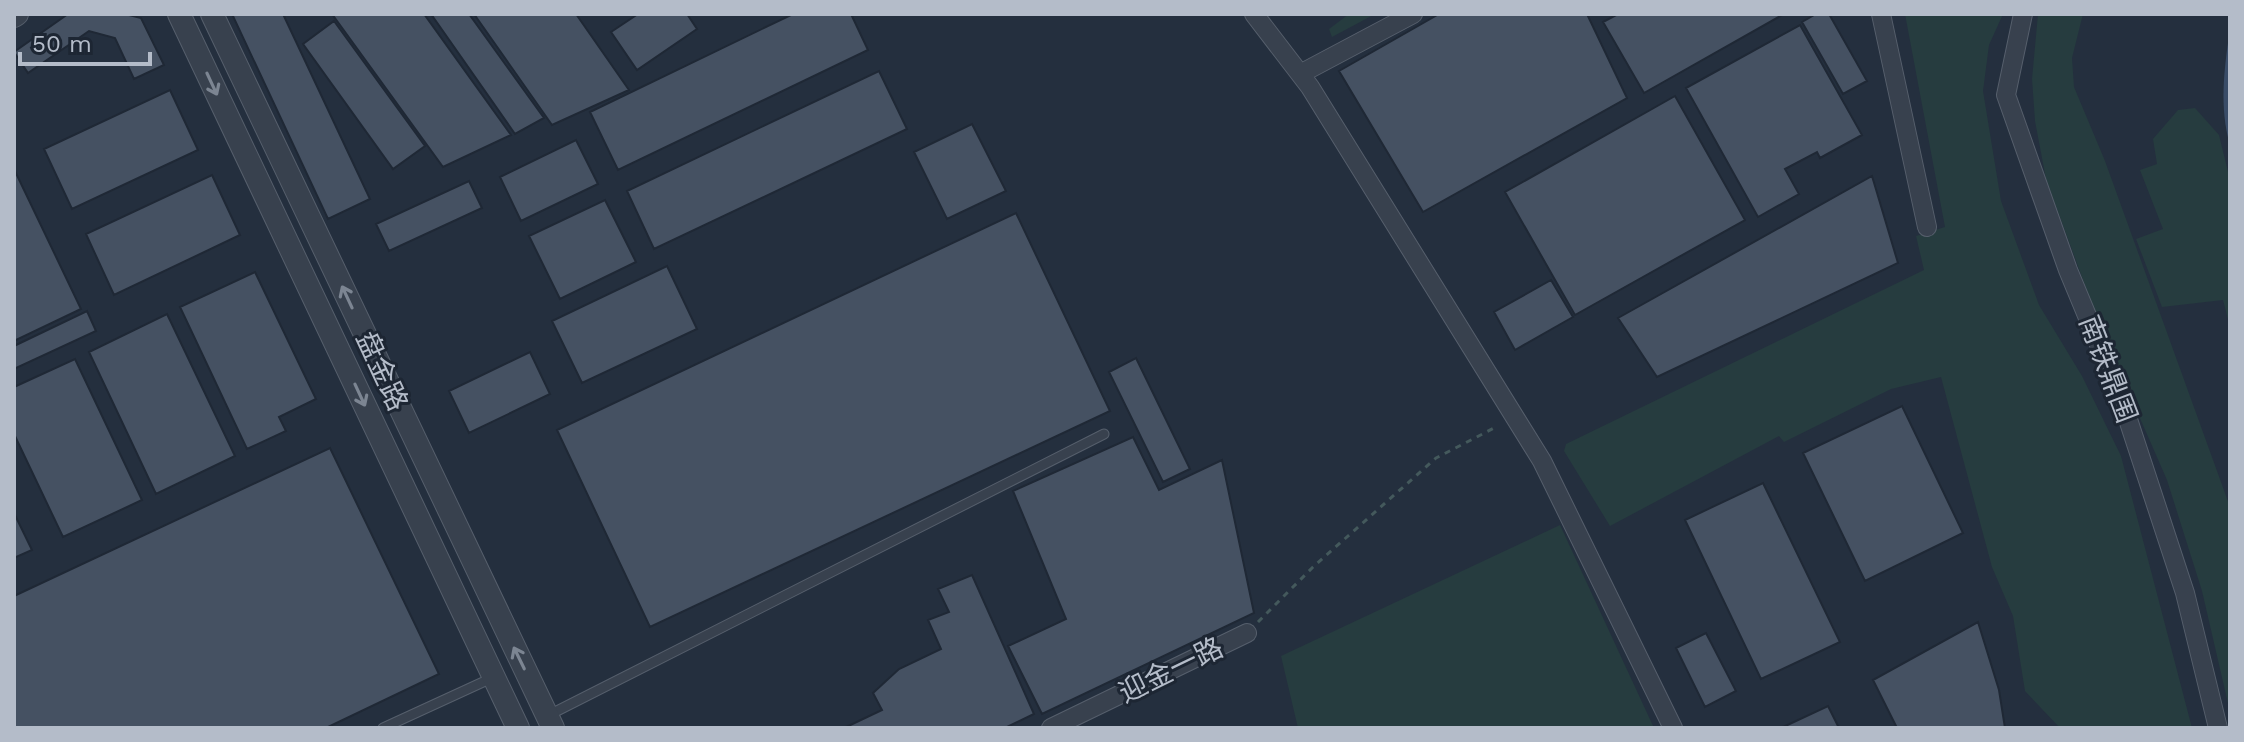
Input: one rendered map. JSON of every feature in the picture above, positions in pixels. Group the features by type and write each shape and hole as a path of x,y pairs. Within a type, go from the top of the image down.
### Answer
{"street":[{"name":"盘金路","path":"179,14 518,728"},
{"name":"盘金路","path":"212,14 550,722"},
{"path":"1254,14 1300,74 1542,461 1673,728"},
{"path":"1300,74 1413,14"},
{"path":"1881,14 1927,227"},
{"name":"南铁鼎围","path":"2023,14 2006,95 2068,270 2120,395 2185,593 2218,728"},
{"name":"迎金一路","path":"1051,728 1247,633"}],"lane":[{"path":"550,722 1104,434"},
{"path":"383,728 494,677"}],"path":[{"path":"1247,633 1313,567 1436,458 1489,428 1518,421"}],"green space":[{"path":"1349,14 1375,14 1332,37 1329,29"},
{"path":"1905,14 2003,14 1989,45 1983,91 2001,201 2039,305 2082,376 2121,456 2192,728 2060,728 2025,691 2013,616 1992,567 1941,377 1891,389 1784,442 1779,436 1610,526 1564,451 1566,444 1924,270 1916,236 1945,227"},
{"path":"2038,14 2083,14 2072,58 2074,87 2105,161 2230,507 2230,712 2202,591 2167,480 2101,329 2046,179 2035,121 2032,79"},
{"path":"2195,108 2219,135 2230,180 2230,327 2223,300 2162,307 2136,239 2163,229 2140,170 2157,164 2153,139 2178,110"},
{"path":"1560,525 1654,728 1298,728 1281,656"}],"water":[{"path":"2230,30 2230,145 2224,102 2224,73"}],"building":[{"path":"68,14 125,14 141,18 164,65 134,79 115,38 89,31 28,73 14,52"},
{"path":"232,14 283,14 370,199 328,219"},
{"path":"332,14 424,14 511,135 443,167"},
{"path":"431,14 469,14 544,118 515,134"},
{"path":"474,14 576,14 629,90 552,125"},
{"path":"638,14 687,14 697,29 637,70 611,32"},
{"path":"793,14 851,14 868,50 618,170 590,112"},
{"path":"1439,14 1587,14 1627,98 1423,212 1339,71"},
{"path":"1618,14 1784,14 1644,93 1603,22"},
{"path":"1816,14 1829,14 1867,81 1843,94 1802,22"},
{"path":"334,21 425,146 393,169 303,44"},
{"path":"1800,25 1862,135 1820,158 1817,152 1785,169 1799,194 1758,217 1686,88"},
{"path":"879,71 907,129 654,249 627,191"},
{"path":"170,90 198,150 72,209 44,149"},
{"path":"1675,96 1745,220 1575,315 1505,192"},
{"path":"972,124 1006,191 947,219 914,152"},
{"path":"576,140 598,184 521,221 500,177"},
{"path":"14,169 81,309 14,341"},
{"path":"212,175 240,235 114,295 86,234"},
{"path":"1872,176 1898,263 1657,377 1618,318"},
{"path":"469,181 482,208 389,251 376,224"},
{"path":"605,200 636,262 560,299 529,236"},
{"path":"1016,213 1110,411 650,627 557,430"},
{"path":"667,266 697,329 582,383 552,321"},
{"path":"255,272 316,399 279,417 286,431 247,449 180,307"},
{"path":"1551,280 1573,317 1515,350 1494,312"},
{"path":"87,311 96,331 14,369 14,346"},
{"path":"167,314 235,456 156,494 89,352"},
{"path":"530,352 550,394 469,433 449,391"},
{"path":"1136,358 1190,469 1163,482 1109,372"},
{"path":"75,359 142,500 63,537 14,434 14,387"},
{"path":"1902,406 1963,533 1865,581 1803,453"},
{"path":"1133,437 1159,490 1222,460 1254,613 1042,714 1008,646 1066,619 1013,491"},
{"path":"330,448 439,674 326,728 14,728 14,596"},
{"path":"1763,483 1840,642 1761,679 1685,520"},
{"path":"14,513 32,550 14,558"},
{"path":"972,575 1034,714 1005,728 844,728 882,710 873,693 899,669 941,649 928,620 949,612 938,589"},
{"path":"1978,622 1999,690 2005,728 1897,728 1873,680"},
{"path":"1706,633 1736,691 1705,707 1676,648"},
{"path":"1828,706 1839,728 1781,728"}]}
